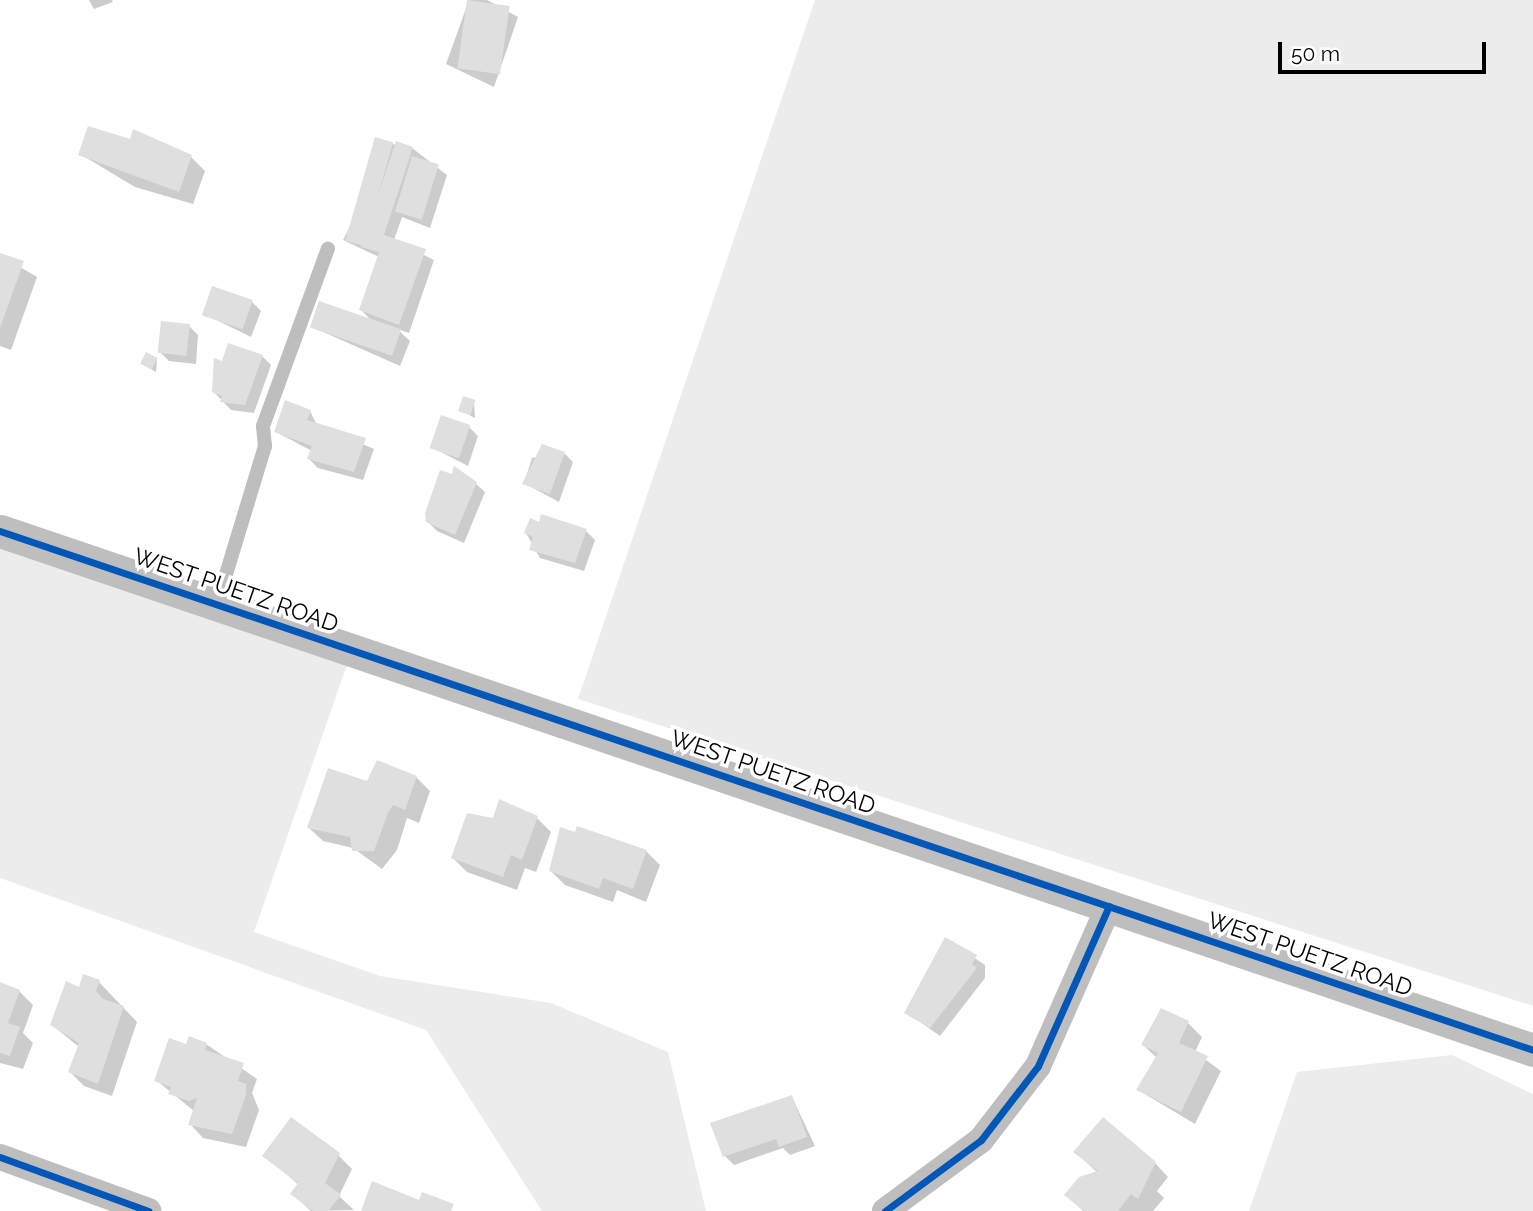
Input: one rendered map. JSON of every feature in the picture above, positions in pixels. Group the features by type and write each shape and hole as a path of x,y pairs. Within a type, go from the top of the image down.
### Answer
{"street":[{"name":"WEST PUETZ ROAD","path":"0,531 1533,1049"},
{"path":"885,1211 981,1140 1038,1066 1109,906"},
{"path":"0,1157 148,1211"}],"lane":[{"path":"217,604 265,446 262,426 328,248"}],"shaded area":[{"path":"815,0 1533,0 1533,1006 578,699"},
{"path":"0,543 349,659 254,932 380,976 551,1003 668,1052 706,1211 542,1211 426,1030 0,878"},
{"path":"1452,1055 1533,1094 1533,1211 1249,1211 1297,1072"}],"building":[{"path":"467,0 510,6 500,74 457,68"},
{"path":"88,126 130,139 133,129 192,155 179,192 78,155"},
{"path":"375,137 393,142 363,246 345,241"},
{"path":"396,141 413,147 384,235 426,249 399,325 359,310 379,252 361,247"},
{"path":"412,156 439,164 422,220 395,211"},
{"path":"0,253 24,261 0,328"},
{"path":"212,286 253,300 243,329 202,315"},
{"path":"319,301 401,329 392,356 310,327"},
{"path":"161,321 190,324 186,356 158,353"},
{"path":"228,343 263,355 245,405 220,402 222,396 212,392 214,358 222,361"},
{"path":"146,352 158,358 152,369 140,364"},
{"path":"463,396 475,400 470,415 458,411"},
{"path":"285,400 311,410 307,420 366,438 354,472 307,459 312,446 274,432"},
{"path":"441,415 470,425 459,458 430,448"},
{"path":"542,444 565,452 550,494 522,484"},
{"path":"454,466 477,482 455,535 426,522 425,513 440,470 452,474"},
{"path":"541,514 587,529 575,563 529,550 533,537 524,533 530,518 539,522"},
{"path":"377,760 417,776 405,810 393,805 388,813 374,851 352,851 350,837 307,828 328,768 367,781"},
{"path":"499,799 538,816 522,860 511,855 503,877 451,858 467,813 493,818"},
{"path":"577,826 647,850 633,889 603,878 599,889 549,871 560,827 575,832"},
{"path":"945,937 977,955 972,964 977,968 930,1028 904,1013"},
{"path":"83,974 100,980 96,991 103,999 124,1006 98,1084 68,1072 79,1043 50,1025 66,981 79,987"},
{"path":"0,982 20,990 8,1023 20,1027 10,1056 0,1053"},
{"path":"1161,1008 1189,1021 1179,1043 1208,1056 1181,1112 1136,1090 1158,1053 1141,1045"},
{"path":"189,1036 207,1043 205,1050 244,1063 238,1081 246,1084 246,1095 232,1134 188,1125 197,1098 189,1101 168,1094 171,1087 154,1081 169,1038 186,1044"},
{"path":"792,1095 807,1137 779,1147 776,1139 723,1157 710,1123"},
{"path":"291,1117 340,1153 325,1183 341,1195 328,1211 313,1211 290,1194 298,1183 262,1156"},
{"path":"1103,1117 1156,1162 1138,1199 1131,1194 1118,1211 1084,1211 1064,1195 1079,1177 1098,1171 1073,1152"},
{"path":"372,1181 419,1200 422,1192 454,1204 451,1211 361,1211"}],"cycle path":[{"path":"0,531 1533,1050"},
{"path":"885,1211 981,1140 1038,1066 1109,906"},
{"path":"0,1157 148,1211"}]}
